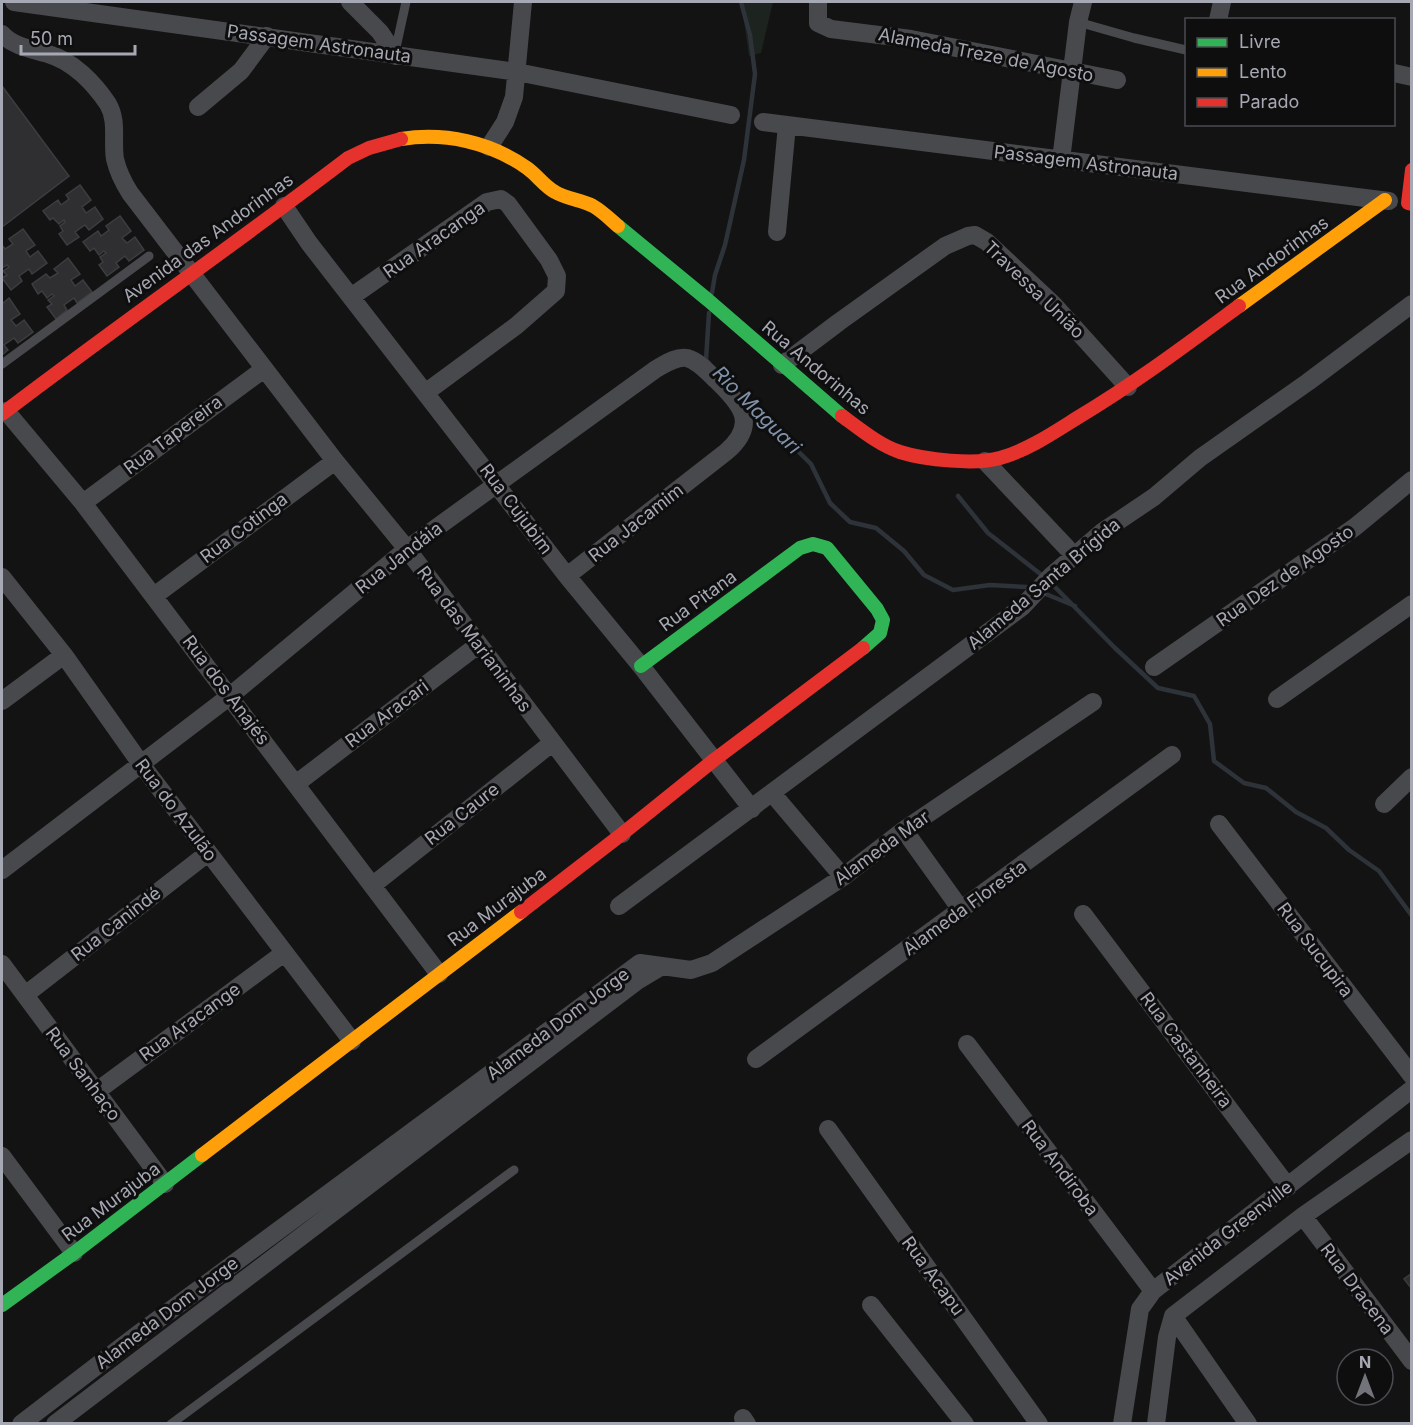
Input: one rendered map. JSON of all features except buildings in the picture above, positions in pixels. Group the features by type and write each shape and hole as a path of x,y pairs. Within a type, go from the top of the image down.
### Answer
{"street":[{"name":"Passagem Astronauta","path":"14,2 517,72 731,116"},
{"path":"350,2 380,32 395,54"},
{"path":"489,147 510,110 517,72 523,2"},
{"name":"Alameda Treze de Agosto","path":"818,2 818,23 831,29 963,48 1117,80"},
{"path":"1061,160 1071,71 1083,2"},
{"path":"1218,18 1222,2"},
{"name":"Rua das Marianinhas","path":"2,34 17,45 64,60 78,69 103,98 114,118 115,159 122,181 335,461 407,549 622,834"},
{"path":"198,107 241,71 267,36"},
{"path":"1395,73 1412,77"},
{"name":"Passagem Astronauta","path":"763,122 1410,203"},
{"path":"777,232 787,125"},
{"name":"Avenida das Andorinhas","path":"4,412 327,172 364,148 415,136 454,137 489,147"},
{"name":"Rua Andorinhas","path":"489,147 525,166 557,193 595,207 713,305 837,413 890,448 932,458 985,461 1037,443 1128,387 1384,200"},
{"path":"1410,203 1412,170"},
{"name":"Rua Aracanga","path":"351,297 477,208 496,199 501,199 508,204 538,244 557,276 556,291 552,297 516,326 425,393"},
{"name":"Rua Cujubim","path":"284,206 309,243 567,576 641,666 752,809"},
{"name":"Travessa União","path":"782,365 936,252 956,240 975,235 987,242 1053,304 1128,387"},
{"name":"Alameda Santa Brígida","path":"619,906 1022,607 1052,575 1102,532 1154,497 1200,458 1308,382 1412,304"},
{"name":"Rua Jandáia","path":"2,870 231,696 407,549 496,484 546,451 644,378 669,362 683,358 700,365 735,399 743,411 744,426 736,444 705,469"},
{"name":"Rua Tapereira","path":"83,503 264,369"},
{"name":"Rua dos Anajés","path":"4,412 83,503 440,974"},
{"name":"Rua Cotinga","path":"154,596 335,461"},
{"path":"985,461 1067,548"},
{"name":"Rua Jacamim","path":"567,576 705,469"},
{"name":"Rua Dez de Agosto","path":"1154,667 1355,527 1412,480"},
{"name":"Rua Murajuba","path":"2,1305 74,1253 440,974 714,760 850,659 880,633 883,620 877,609 827,548 818,544 807,544 776,566"},
{"name":"Rua Pitana","path":"641,666 776,566"},
{"name":"Rua do Azulão","path":"2,577 64,655 141,764 352,1041"},
{"path":"1277,699 1412,604"},
{"name":"Rua Aracari","path":"297,783 478,645"},
{"path":"2,701 64,655"},
{"name":"Alameda Mar","path":"662,966 691,970 712,963 843,877 904,830 1093,702"},
{"name":"Rua Caure","path":"373,885 552,743"},
{"name":"Alameda Floresta","path":"756,1059 962,911 1172,755"},
{"path":"1383,804 1412,777"},
{"path":"772,793 843,877"},
{"name":"Rua Sucupira","path":"1219,824 1412,1076"},
{"path":"904,830 962,911"},
{"name":"Rua Canindé","path":"24,995 208,852"},
{"name":"Rua Castanheira","path":"1083,914 1288,1187"},
{"name":"Rua Aracange","path":"97,1091 284,953"},
{"name":"Alameda Dom Jorge","path":"21,1424 146,1328 640,963 662,966"},
{"name":"Rua Sanhaço","path":"2,964 165,1184"},
{"name":"Alameda Dom Jorge","path":"55,1424 637,981 662,966"},
{"name":"Rua Andiroba","path":"967,1044 1153,1291"},
{"name":"Avenida Greenville","path":"1122,1424 1138,1317 1140,1309 1153,1291 1412,1089"},
{"name":"Rua Acapu","path":"828,1129 1039,1424"},
{"name":"Avenida Greenville","path":"1156,1424 1167,1337 1173,1316 1303,1216 1412,1140"},
{"path":"3,1161 74,1253"},
{"name":"Rua Dracena","path":"1303,1216 1412,1361"},
{"path":"871,1305 965,1424"},
{"path":"1173,1316 1248,1424"}],"lane":[{"path":"395,54 406,2"},
{"path":"1078,22 1185,50"},
{"path":"2,364 149,256"},
{"path":"171,1424 514,1170"}],"shaded area":[{"path":"740,2 773,2 761,53 749,56"}],"waterway":[{"name":"Rio Maguari","path":"712,293 744,160 755,74 750,35 741,2"},
{"name":"Rio Maguari","path":"709,313 706,360 709,363"},
{"name":"Rio Maguari","path":"742,396 811,464 830,503 850,522 876,528 904,551 924,575 953,590 990,585 1033,589"},
{"path":"958,496 988,533 1043,576"},
{"path":"1050,582 1158,688 1194,696 1210,724 1214,761 1244,783 1266,788 1296,812 1326,828 1349,850 1379,871 1412,916"},
{"name":"Rio Maguari","path":"1041,592 1075,606"}],"traffic: fast":[{"path":"618,226 842,416"},
{"path":"641,666 800,548 813,544 827,548 877,609 883,620 880,633 863,648"},
{"path":"2,1305 202,1155"}],"traffic: slow":[{"path":"401,139 450,138 467,141 498,152 527,168 555,192 593,206 618,226"},
{"path":"1239,306 1385,200"},
{"path":"202,1155 521,912"}],"traffic: jam":[{"path":"2,414 348,158 369,148 401,139"},
{"path":"1412,170 1408,203 1412,204"},
{"path":"842,416 885,445 910,455 964,461 1000,458 1040,441 1098,405 1160,364 1239,306"},
{"path":"521,912 714,760 863,648"}]}
